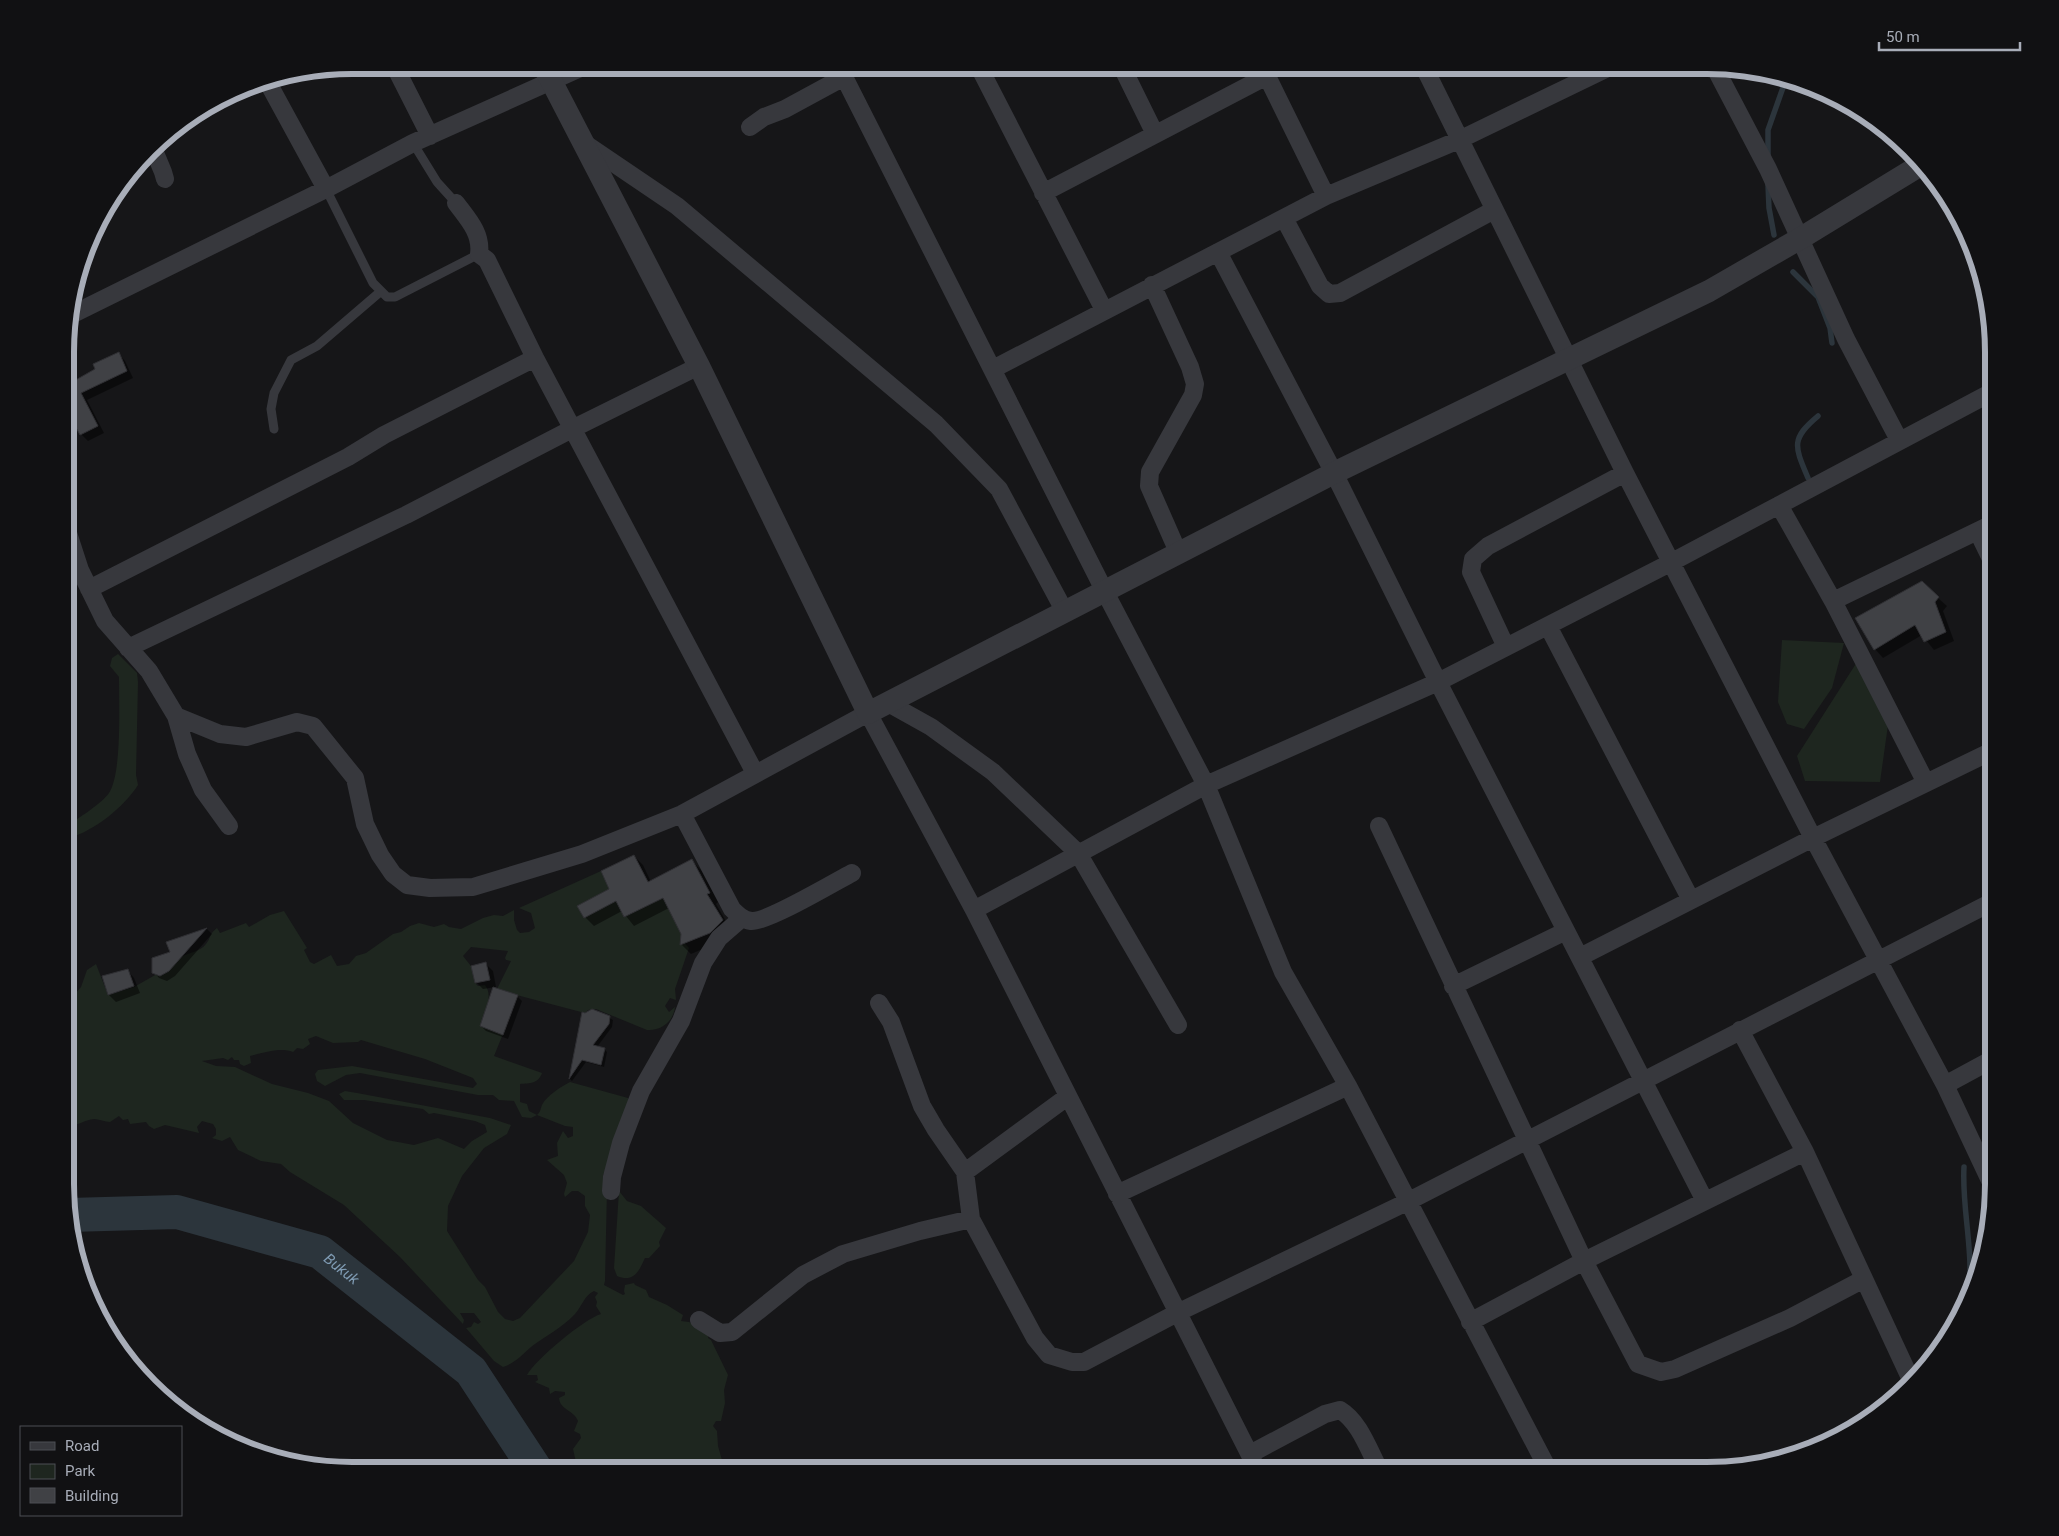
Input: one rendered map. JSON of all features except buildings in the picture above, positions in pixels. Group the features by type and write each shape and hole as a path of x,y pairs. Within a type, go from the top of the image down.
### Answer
{"street":[{"path":"399,74 430,136"},
{"path":"76,313 326,189 546,74"},
{"path":"549,74 699,366 868,713 974,910 1254,1462"},
{"path":"750,127 764,117 785,109 837,74"},
{"path":"843,74 1104,590 1206,785 1284,972 1348,1086 1544,1462"},
{"path":"983,74 1104,310"},
{"path":"1126,74 1155,134"},
{"path":"1043,192 1155,134 1259,74"},
{"path":"1265,74 1326,196"},
{"path":"1427,74 1624,473 1672,562 1813,838 1879,958 1945,1085 1985,1171"},
{"path":"993,369 1326,196 1459,140 1595,74"},
{"path":"1718,74 1768,169 1846,339 1899,440"},
{"path":"270,86 326,189"},
{"path":"584,143 678,206 936,424 999,489 1065,612"},
{"path":"156,154 163,172 164,180"},
{"path":"176,716 220,734 246,737 297,722 313,726 355,778 365,824 380,855 393,874 407,885 430,888 473,887 582,854 682,814 868,713 1178,552 1567,358 1709,291 1916,168"},
{"path":"456,203 478,236 480,245 478,254 487,260 535,358 755,773"},
{"path":"1284,218 1320,286 1329,294 1340,293 1494,210"},
{"path":"1218,252 1334,473 1438,682 1705,1200"},
{"path":"1152,285 1190,367 1195,384 1193,395 1150,472 1149,486 1178,552"},
{"path":"89,589 340,462 384,435 535,358"},
{"path":"128,648 406,515 572,428 699,366"},
{"path":"974,910 1206,785 1438,682 1672,562 1985,396"},
{"path":"1506,647 1471,572 1473,559 1488,546 1624,473"},
{"path":"1780,505 1833,601 1926,783"},
{"path":"1833,601 1985,528"},
{"path":"1978,532 1985,546"},
{"path":"74,549 89,589 105,622 149,671 176,716 187,754 203,790 229,826"},
{"path":"1548,626 1692,900"},
{"path":"888,703 931,727 993,772 1078,854 1178,1025"},
{"path":"1580,957 1813,838 1985,754"},
{"path":"682,814 732,909 742,918 753,921 768,916 852,872"},
{"path":"1379,826 1584,1261 1638,1364 1662,1372 1675,1369 1790,1318 1864,1279"},
{"path":"880,1003 891,1022 922,1106 965,1172 971,1219 1035,1338 1049,1355 1072,1362 1084,1362 1177,1313 1407,1202 1879,958 1985,905"},
{"path":"611,1191 612,1177 621,1143 641,1091 680,1021 703,963 720,938 742,918"},
{"path":"1453,986 1566,931"},
{"path":"1740,1030 1805,1152 1909,1376"},
{"path":"1945,1085 1985,1064"},
{"path":"1117,1194 1348,1086"},
{"path":"965,1172 1068,1097"},
{"path":"1470,1322 1584,1261 1805,1152"},
{"path":"700,1320 720,1333 732,1332 803,1275 843,1254 920,1231 971,1219"},
{"path":"1250,1454 1325,1414 1340,1410 1355,1423 1375,1462"}],"lane":[{"path":"414,143 437,182 456,203"},
{"path":"326,189 373,283 387,297 394,297 478,254"},
{"path":"274,429 271,409 274,393 291,360 317,346 380,292"}],"green space":[{"path":"1782,640 1844,643 1832,688 1804,729 1787,724 1778,702"},
{"path":"118,654 137,673 136,775 138,785 117,810 98,824 74,836 74,821 109,793 116,771 119,738 119,677 110,666 112,658"},
{"path":"1857,662 1889,718 1880,782 1805,781 1797,756"},
{"path":"601,871 609,889 596,896 602,907 616,901 624,917 663,898 681,934 681,939 689,948 675,989 676,1000 670,998 665,1006 669,1012 675,1007 672,1017 666,1024 652,1030 647,1030 596,1009 588,1010 585,1013 497,989 511,961 505,958 508,951 471,947 463,956 471,966 475,983 478,986 485,985 488,989 487,1005 480,1026 503,1034 494,1056 542,1073 536,1081 520,1084 520,1102 527,1104 529,1111 537,1115 547,1098 570,1082 628,1098 633,1107 603,1175 607,1189 604,1285 623,1295 625,1294 625,1285 634,1283 646,1290 649,1297 683,1315 681,1321 689,1322 709,1332 708,1338 711,1340 728,1375 724,1390 725,1403 721,1421 716,1421 713,1426 717,1431 718,1446 722,1462 576,1462 573,1449 581,1438 580,1434 574,1431 578,1421 576,1417 564,1408 560,1402 559,1398 565,1395 565,1392 555,1391 550,1394 549,1388 535,1382 538,1380 537,1375 527,1375 540,1359 561,1340 593,1317 601,1314 596,1306 595,1297 598,1293 594,1291 591,1293 565,1324 531,1347 515,1361 503,1367 494,1361 466,1328 471,1327 474,1322 478,1324 481,1322 474,1313 460,1313 464,1320 463,1324 400,1257 344,1205 290,1172 281,1164 261,1161 238,1150 230,1137 222,1141 212,1138 216,1135 216,1129 213,1124 202,1121 197,1127 199,1133 165,1125 154,1129 146,1122 130,1124 128,1119 123,1120 119,1116 110,1122 94,1119 74,1125 74,995 81,987 87,970 96,964 108,995 134,987 157,974 161,976 182,957 204,947 212,932 217,928 220,933 246,923 249,927 270,915 284,911 307,948 304,950 310,962 314,964 331,955 337,966 349,964 356,956 366,953 393,934 419,923 434,927 444,924 461,929 483,918 494,915 503,916 514,910 514,920 520,933 529,932 535,928 531,913 519,908","holes":["316,1036 333,1043 358,1042 361,1040 425,1059 473,1078 477,1084 473,1088 352,1066 318,1070 315,1074 317,1081 325,1086 346,1075 360,1073 478,1095 493,1095 499,1100 514,1101 522,1117 531,1118 537,1115 565,1126 573,1127 573,1136 568,1138 563,1131 557,1143 558,1156 547,1160 564,1175 567,1183 565,1197 572,1191 578,1191 585,1196 585,1206 590,1215 588,1232 574,1261 520,1318 513,1321 505,1319 498,1312 485,1287 478,1280 447,1231 448,1206 462,1176 484,1148 507,1134 511,1125 490,1118 357,1093 345,1091 339,1094 344,1100 364,1100 423,1109 429,1114 434,1113 475,1121 485,1125 487,1132 472,1141 464,1149 438,1138 414,1145 387,1140 353,1123 329,1101 308,1093 272,1084 235,1067 216,1066 202,1061 223,1058 228,1060 232,1057 234,1060 239,1060 240,1064 244,1066 251,1063 250,1056 272,1051 283,1050 293,1052 297,1048 303,1049 310,1044 308,1039"]},
{"path":"619,1191 627,1201 641,1206 666,1228 659,1242 660,1246 649,1258 645,1258 632,1277 628,1278 617,1276 614,1268"}],"waterway":[{"path":"1768,156 1768,130 1784,84"},
{"path":"1768,185 1769,208 1774,235"},
{"path":"1793,272 1818,297 1830,328 1832,343"},
{"path":"1808,478 1800,458 1798,444 1803,431 1818,416"},
{"path":"1964,1167 1970,1276"},
{"name":"Bukuk","path":"75,1215 177,1212 320,1252 471,1371 531,1462"}]}
